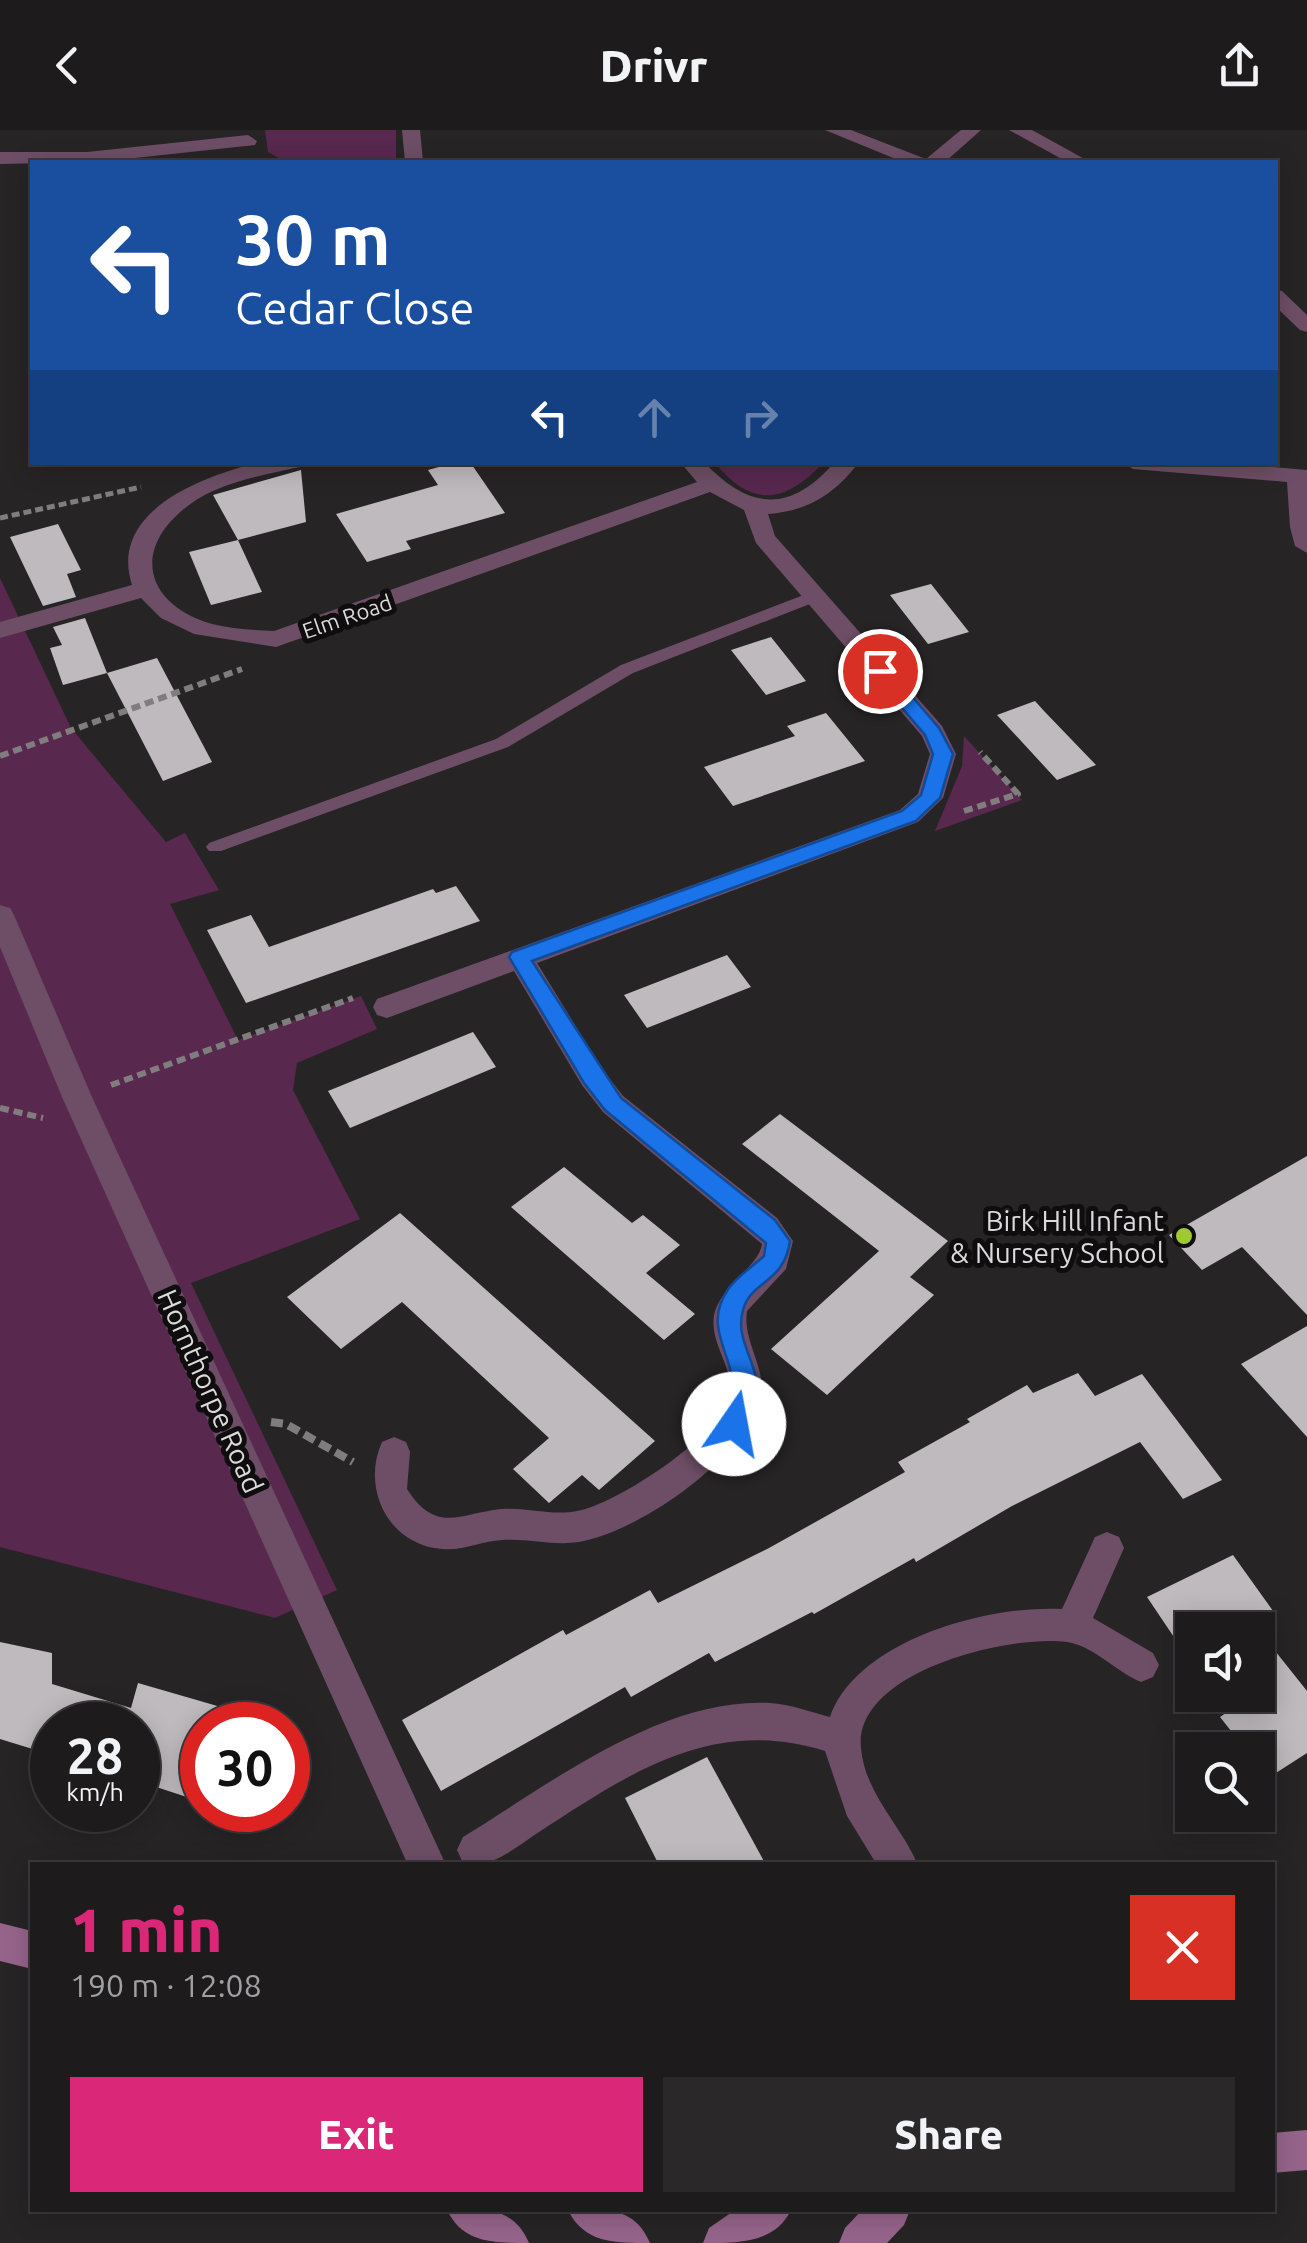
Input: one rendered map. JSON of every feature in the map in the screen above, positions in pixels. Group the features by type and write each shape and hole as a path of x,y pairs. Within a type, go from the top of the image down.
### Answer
{"main road":[{"path":"0,1942 30,1950"},
{"path":"1275,2152 1307,2150"},
{"path":"470,2212 508,2243"},
{"path":"591,2212 629,2243"},
{"path":"724,2243 767,2212"},
{"path":"860,2243 887,2212"}],"street":[{"path":"410,130 414,160"},
{"path":"834,130 914,160"},
{"path":"936,160 972,130"},
{"path":"1018,130 1077,160"},
{"path":"0,158 87,158 248,136 248,153 254,160"},
{"path":"1278,298 1307,326"},
{"path":"0,630 144,589 137,565 142,540 169,508 215,481 279,465"},
{"path":"693,465 709,485 738,504 755,508 796,504 835,480 846,465"},
{"path":"1167,465 1303,477 1301,528 1307,546"},
{"name":"Elm Road","path":"144,589 166,611 194,626 231,636 276,639 709,485"},
{"path":"387,1007 909,816 930,798 943,754 933,732 764,538 755,508"},
{"name":"Hornthorpe Road","path":"0,914 77,1097 426,1862"},
{"path":"392,1467 405,1514 423,1530 442,1536 505,1524 587,1525 647,1496 709,1448 734,1424 745,1398 744,1373 729,1337 730,1312 738,1294 776,1260 778,1241 766,1227 613,1104 592,1077 519,957"},
{"path":"1072,1626 1107,1548"},
{"path":"898,1862 855,1790 842,1738 844,1722 858,1695 888,1671 960,1639 1031,1622 1072,1626 1141,1665"},
{"path":"476,1850 667,1736 698,1726 768,1720 842,1738"}],"lane":[{"path":"215,847 502,743 627,669 814,596"}],"path":[{"path":"0,518 188,476 215,481"},
{"path":"0,756 252,665 276,639"},
{"path":"77,1097 361,996 387,1007"},
{"path":"228,1430 256,1420 286,1424 392,1467"}],"shaded area":[{"path":"265,130 396,130 396,160 282,160 268,152"},
{"path":"717,465 821,465 795,487 768,495 755,494 729,478"},
{"path":"0,578 71,728 166,842 185,833 219,890 170,904 238,1040 361,996 377,1029 297,1063 293,1090 360,1219 191,1283 337,1590 275,1618 0,1547"},
{"path":"964,736 1022,800 935,831 962,766"}],"building":[{"path":"472,465 505,513 406,541 411,549 367,562 336,514 438,485 428,470"},
{"path":"301,470 306,522 238,540 213,495"},
{"path":"58,524 81,570 67,574 76,597 43,606 10,537"},
{"path":"238,540 262,592 211,605 189,552"},
{"path":"931,584 969,632 928,644 890,595"},
{"path":"85,618 107,673 63,685 50,648 62,645 53,627"},
{"path":"771,637 806,681 766,695 731,650"},
{"path":"157,658 212,762 163,781 107,673"},
{"path":"1035,701 1096,765 1057,780 997,715"},
{"path":"826,713 865,761 733,806 704,767 795,736 787,726"},
{"path":"456,886 480,921 246,1003 207,930 251,915 269,947 433,889 436,893"},
{"path":"727,955 751,987 647,1028 624,995"},
{"path":"473,1032 496,1067 350,1128 328,1091"},
{"path":"780,1114 948,1241 910,1277 934,1295 827,1395 771,1349 879,1251 742,1144"},
{"path":"1307,1156 1307,1315 1242,1247 1202,1270 1169,1235"},
{"path":"564,1167 632,1223 643,1215 680,1245 646,1273 695,1314 664,1340 511,1207"},
{"path":"400,1213 655,1441 599,1490 582,1475 549,1503 513,1469 549,1438 402,1302 341,1349 287,1297"},
{"path":"1307,1326 1307,1437 1241,1364"},
{"path":"1078,1373 1095,1396 1142,1374 1222,1480 1183,1499 1140,1442 1012,1506 916,1562 914,1558 814,1614 715,1662 709,1653 631,1697 625,1687 441,1791 402,1720 563,1630 566,1635 650,1590 658,1603 769,1548 905,1472 898,1462 1027,1385 1033,1393"},
{"path":"1233,1555 1273,1611 1175,1612 1175,1639 1147,1597"},
{"path":"0,1642 52,1653 52,1684 111,1702 30,1702 30,1748 0,1739"},
{"path":"1275,1651 1307,1691 1307,1753 1275,1774 1275,1732 1232,1732 1220,1717 1226,1713 1275,1712"},
{"path":"138,1683 204,1702 180,1702 180,1795 160,1788 160,1702 133,1702"},
{"path":"707,1757 764,1862 657,1862 625,1798"}],"place":[{"name":"Birk Hill Infant & Nursery School","path":"1184,1236"}],"route":[{"path":"734,1424 745,1398 744,1373 729,1337 730,1312 738,1294 776,1260 778,1241 766,1227 613,1104 592,1077 519,957 909,816 930,798 943,754 933,732 880,671"}]}
